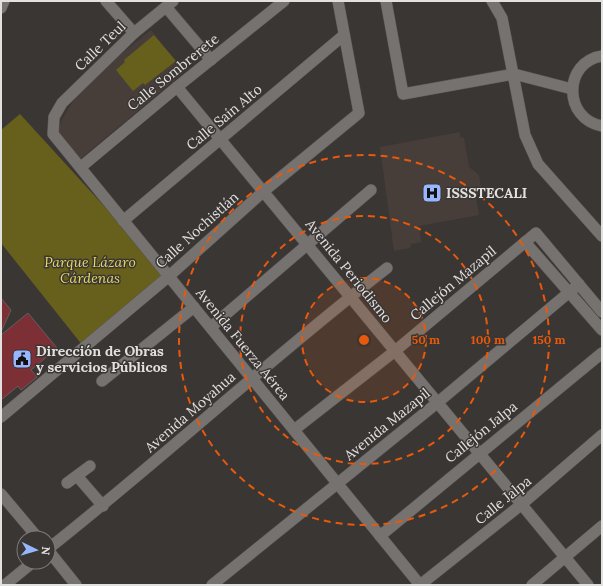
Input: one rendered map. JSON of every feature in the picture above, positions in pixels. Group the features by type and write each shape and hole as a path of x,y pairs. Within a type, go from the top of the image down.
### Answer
{"street":[{"path":"1,8 4,1"},
{"name":"Calle Sombrerete","path":"81,167 284,1"},
{"path":"338,1 344,35"},
{"path":"386,1 403,94 514,74 572,89"},
{"path":"492,1 502,18 514,74 524,135 538,164 601,232"},
{"path":"112,3 134,33"},
{"path":"170,4 211,60"},
{"name":"Calle Teul","path":"54,117 62,103 134,33 170,4"},
{"name":"Calle Nochistlán","path":"1,417 168,277 264,191 359,113 344,35"},
{"name":"Calle Saín Alto","path":"123,221 344,35"},
{"path":"602,56 589,61 581,68 575,78 572,89 573,100 578,111 586,120 602,126"},
{"name":"Avenida Periodismo","path":"177,87 309,245 394,351 588,585"},
{"name":"Avenida Fuerza Aérea","path":"54,117 53,134 420,585"},
{"path":"211,327 372,190"},
{"name":"Callejón Mazapil","path":"294,430 394,351 536,233 579,284"},
{"path":"525,242 602,330"},
{"name":"Avenida Moyahua","path":"56,544 103,506 350,296 387,268"},
{"path":"579,284 602,312"},
{"name":"Avenida Mazapil","path":"212,585 437,403 579,284"},
{"path":"102,381 194,307"},
{"name":"Callejón Jalpa","path":"380,536 602,352"},
{"name":"Calle Jalpa","path":"420,585 522,504 602,435"},
{"path":"67,484 90,466"},
{"path":"77,476 103,506"},
{"path":"1,494 31,530"},
{"path":"532,585 602,526"},
{"path":"56,560 76,585"},
{"path":"5,585 23,570"}],"shaded area":[{"path":"151,30 184,72 79,160 59,135 58,127 77,94 107,65"},
{"name":"ISSSTECALI","path":"460,132 460,137 464,138 469,167 479,175 481,188 476,198 479,215 419,226 421,242 411,244 410,248 394,251 380,147"}],"green space":[{"path":"154,35 176,61 145,85 143,83 133,91 116,70 125,62 124,60"},
{"name":"Parque Lázaro Cárdenas","path":"20,114 167,275 83,346 1,243 1,130"}],"building":[{"path":"1,298 11,310 1,332"},
{"name":"Dirección de Obras y servicios Públicos","path":"28,313 57,348 31,370 37,377 21,390 18,386 1,400 1,335"}],"place":[{"name":"ISSSTECALI","path":"432,193"},
{"name":"Dirección de Obras y servicios Públicos","path":"22,359"}]}
